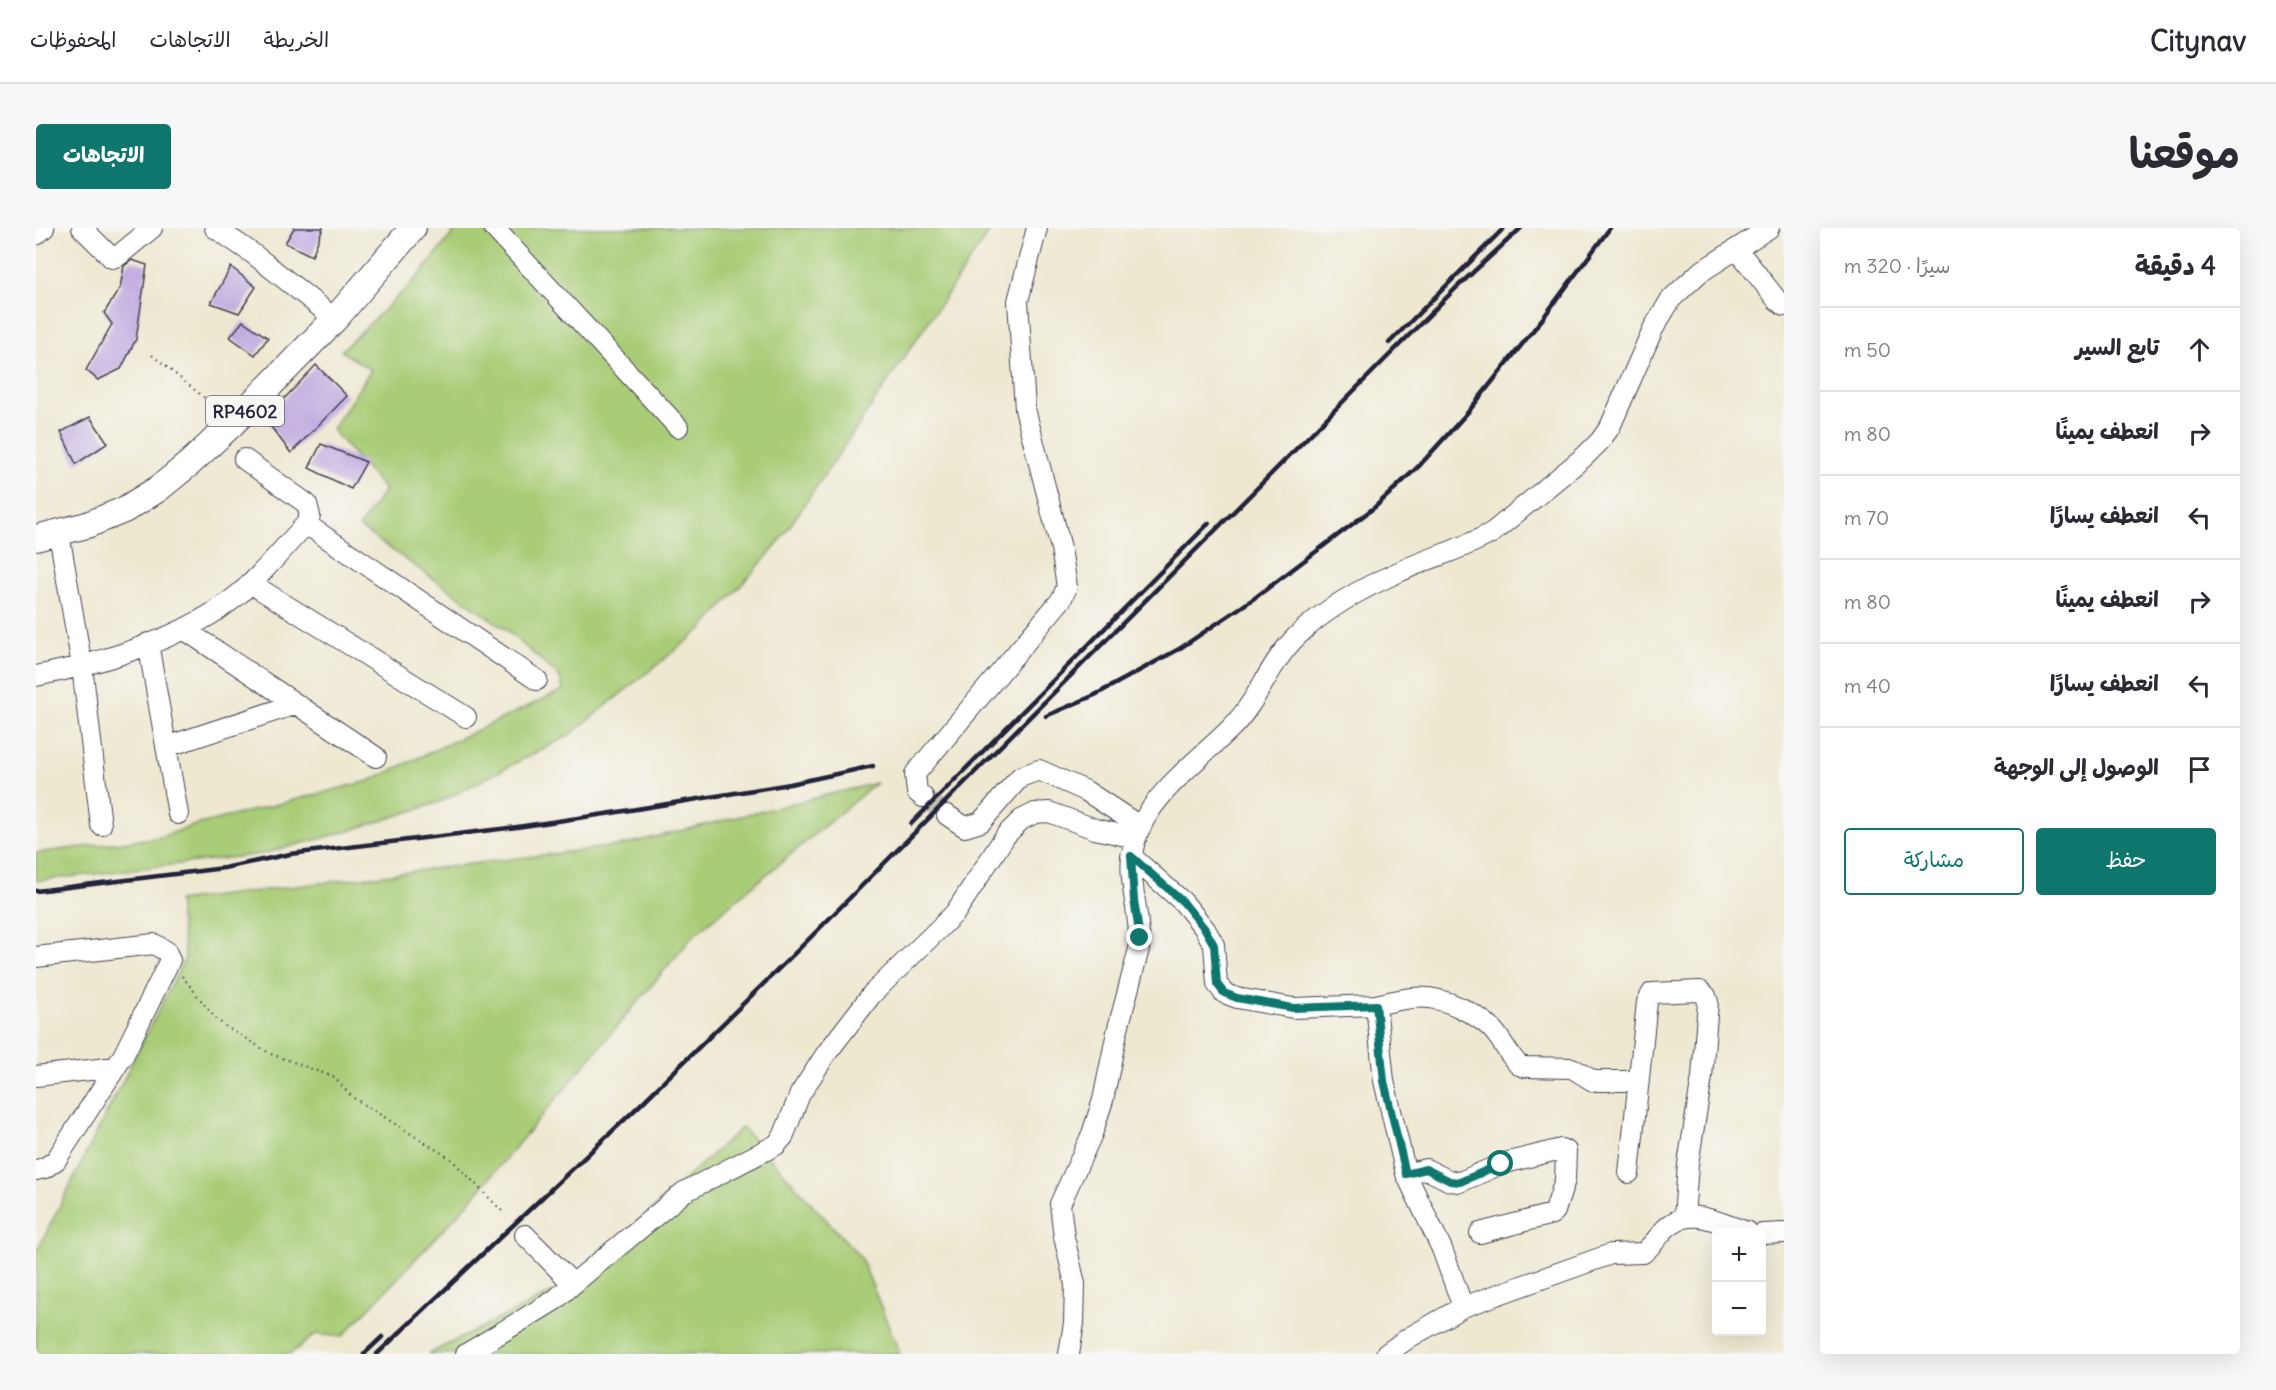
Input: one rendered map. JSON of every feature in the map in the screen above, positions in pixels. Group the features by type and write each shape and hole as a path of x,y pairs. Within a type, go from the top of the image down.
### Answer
{"main road":[{"name":"RP4602","path":"47,536 87,525 124,510 158,489 190,463 234,422 335,319 408,230"}],"street":[{"path":"36,235 44,228"},
{"path":"82,228 112,258 118,256 152,228"},
{"path":"215,228 252,253 335,319"},
{"path":"494,228 678,427"},
{"path":"923,797 917,792 915,774 1061,600 1067,587 1061,548 1025,409 1018,302 1037,228"},
{"path":"1068,1354 1074,1323 1075,1284 1064,1237 1060,1204 1089,1140 1103,1100 1117,1032 1139,949 1140,938 1134,900 1136,840 1152,809 1173,783 1246,711 1288,646 1299,635 1337,605 1400,571 1479,540 1493,532 1585,456 1610,426 1653,329 1671,299 1699,273 1769,228"},
{"path":"1737,249 1784,306"},
{"path":"36,676 82,666 185,630 239,594 250,583 306,524 310,516 307,504 244,459"},
{"path":"306,524 537,680"},
{"path":"47,536 82,666 101,825"},
{"path":"250,583 466,717"},
{"path":"185,630 376,757"},
{"path":"148,643 178,814"},
{"path":"166,747 296,704"},
{"path":"947,815 965,827 981,822 1020,777 1039,771 1086,791 1136,840 1205,929 1214,945 1217,984 1224,993 1237,998 1293,1008 1376,1005 1410,997 1443,999 1470,1012 1489,1026 1520,1065 1572,1068 1593,1081 1639,1081"},
{"path":"466,1354 555,1300 684,1192 776,1145 783,1137 800,1094 832,1045 872,994 955,913 1006,835 1021,820 1035,813 1049,812 1095,829 1136,840"},
{"path":"36,957 154,944 166,951 170,960 116,1066 56,1160 45,1168 36,1170"},
{"path":"1629,1173 1649,996 1652,993 1700,991 1706,996 1708,1002 1702,1077 1688,1164 1684,1218"},
{"path":"1376,1005 1384,1081 1406,1174 1442,1249 1463,1307"},
{"path":"36,1076 116,1066"},
{"path":"1406,1174 1426,1169 1450,1181 1460,1182 1501,1164 1561,1149 1566,1151 1565,1180 1555,1211 1480,1233"},
{"path":"1386,1354 1410,1336 1463,1307 1611,1254 1643,1253 1673,1222 1684,1218 1712,1218 1736,1228"},
{"path":"1766,1234 1784,1233"},
{"path":"525,1235 573,1284"}],"path":[{"path":"152,355 234,422"},
{"path":"170,960 215,1018 271,1054 334,1077 352,1097 451,1159 502,1211"}],"green space":[{"path":"457,228 992,228 777,545 703,628 568,736 440,802 349,831 262,854 36,881 36,853 161,837 192,826 369,781 563,690 560,677 504,628 359,527 385,490 332,430 371,370 341,351 417,278"},
{"path":"876,783 694,935 464,1208 342,1337 316,1334 290,1354 36,1354 36,1253 185,958 178,901 623,845"},
{"path":"742,1127 861,1258 900,1354 428,1354 570,1284"}],"building":[{"path":"294,228 323,228 312,256 285,243"},
{"path":"132,260 147,265 136,339 121,369 98,380 86,370 112,324 104,313 120,288 124,266"},
{"path":"231,267 256,287 239,313 211,303"},
{"path":"243,321 268,338 255,355 230,337"},
{"path":"316,365 347,396 291,453 265,419"},
{"path":"90,417 108,443 76,464 61,432"},
{"path":"321,444 366,462 351,489 309,468"}],"tunnel":[{"path":"923,797 947,815"}],"railway":[{"path":"1389,343 1504,228"},
{"path":"377,1354 641,1104 799,949 1456,288 1521,228"},
{"path":"1046,716 1095,695 1179,649 1256,597 1375,507 1420,465 1468,412 1543,318 1610,228"},
{"path":"911,824 1209,523"},
{"path":"36,891 224,868 290,854 517,827 612,813 790,784 873,766"},
{"path":"364,1354 382,1337"}],"route":[{"path":"1140,938 1134,900 1131,856 1167,886 1205,929 1214,945 1217,984 1224,993 1237,998 1293,1008 1376,1005 1384,1081 1406,1174 1426,1169 1450,1181 1460,1182 1501,1164"}]}
